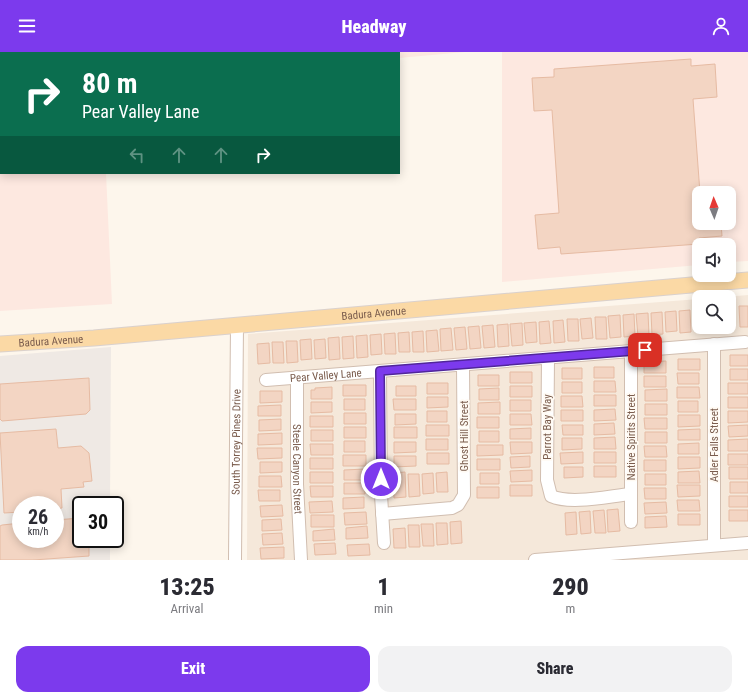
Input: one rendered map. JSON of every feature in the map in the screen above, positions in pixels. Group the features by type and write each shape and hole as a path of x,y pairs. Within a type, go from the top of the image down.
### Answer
{"main road":[{"name":"Badura Avenue","path":"0,344 94,338 748,280"}],"street":[{"name":"South Torrey Pines Drive","path":"235,560 237,325"},
{"name":"Pear Valley Lane","path":"266,380 745,342"},
{"name":"Adler Falls Street","path":"714,344 714,545"},
{"name":"Native Spirits Street","path":"631,352 631,522"},
{"name":"Parrot Bay Way","path":"548,358 547,480 551,496 559,500 571,500 631,494"},
{"name":"Ghost Hill Street","path":"382,514 452,508 458,505 464,495 463,364"},
{"path":"380,371 382,514 384,543"},
{"name":"Steele Canyon Street","path":"297,377 297,484 301,560"},
{"path":"534,560 634,556 714,545 748,543"}],"shaded area":[{"path":"400,52 465,52 400,58"},
{"path":"502,52 748,52 748,261 736,262 736,238 692,238 692,266 502,282"},
{"path":"0,174 106,174 112,304 0,311"},
{"path":"748,295 748,560 247,560 248,334 692,300 692,334 736,334 736,296"},
{"path":"111,347 110,496 72,496 72,548 110,548 110,560 0,560 0,356"}],"building":[{"path":"691,59 691,66 715,64 717,97 693,99 699,186 692,186 692,230 722,230 722,236 692,238 692,245 561,254 560,247 538,249 535,215 559,213 552,110 534,111 532,78 554,77 554,69"},
{"path":"739,306 748,306 748,327 740,327"},
{"path":"690,310 691,332 680,333 679,311"},
{"path":"676,311 677,331 666,332 665,312"},
{"path":"662,312 663,334 652,335 651,313"},
{"path":"648,313 649,335 638,336 636,314"},
{"path":"634,314 635,336 624,337 623,315"},
{"path":"620,315 621,337 610,338 608,316"},
{"path":"595,317 606,317 607,339 596,339"},
{"path":"591,318 593,338 582,339 580,319"},
{"path":"567,319 578,319 579,341 568,341"},
{"path":"563,320 565,342 554,343 553,321"},
{"path":"549,321 551,343 540,344 539,322"},
{"path":"536,322 537,342 526,343 524,323"},
{"path":"522,323 523,345 512,346 510,324"},
{"path":"508,324 509,346 498,347 497,325"},
{"path":"493,325 495,347 484,348 482,326"},
{"path":"479,326 481,348 470,349 468,327"},
{"path":"465,327 467,349 456,350 454,328"},
{"path":"451,328 453,350 441,351 440,329"},
{"path":"437,330 439,351 427,352 426,331"},
{"path":"423,331 424,352 413,352 412,332"},
{"path":"409,332 410,352 399,352 398,333"},
{"path":"395,333 396,354 385,354 384,334"},
{"path":"381,334 382,354 371,355 370,335"},
{"path":"367,335 368,357 357,358 356,336"},
{"path":"353,336 354,358 343,359 342,337"},
{"path":"339,337 340,359 329,360 328,338"},
{"path":"311,339 312,359 301,360 300,340"},
{"path":"325,339 326,358 315,359 314,340"},
{"path":"286,341 297,341 298,362 287,363"},
{"path":"272,342 283,342 284,363 273,363"},
{"path":"269,343 270,363 258,364 257,344"},
{"path":"730,355 748,355 748,366 730,366"},
{"path":"678,359 700,359 700,370 678,370"},
{"path":"666,361 666,373 644,373 644,362"},
{"path":"594,367 614,367 614,378 594,378"},
{"path":"562,368 582,368 582,379 562,379"},
{"path":"730,369 748,369 748,380 730,380"},
{"path":"510,372 532,372 532,383 510,383"},
{"path":"677,373 699,373 699,384 678,384"},
{"path":"478,375 499,375 499,386 478,386"},
{"path":"644,376 666,376 666,387 644,387"},
{"path":"89,378 90,410 86,414 2,421 0,419 0,384"},
{"path":"594,381 615,381 616,392 594,392"},
{"path":"562,382 582,382 582,393 562,393"},
{"path":"427,383 448,383 448,394 427,394"},
{"path":"728,383 748,383 748,394 728,394"},
{"path":"343,385 366,385 366,396 343,396"},
{"path":"396,386 416,386 416,396 396,396"},
{"path":"510,386 532,386 532,397 510,397"},
{"path":"332,387 332,399 311,399 311,390 315,390 315,388"},
{"path":"677,387 699,387 700,398 677,398"},
{"path":"499,388 499,400 479,400 479,389"},
{"path":"667,389 667,401 645,401 645,390"},
{"path":"260,391 282,391 282,402 260,403"},
{"path":"594,395 616,395 616,406 594,406"},
{"path":"561,396 582,396 583,407 561,407"},
{"path":"427,397 448,397 448,407 427,408"},
{"path":"728,397 748,397 748,408 728,408"},
{"path":"344,399 365,399 365,410 344,410"},
{"path":"393,399 416,399 416,410 394,410"},
{"path":"510,400 531,400 531,411 510,411"},
{"path":"678,401 698,401 698,412 678,412"},
{"path":"311,402 332,402 332,412 311,413"},
{"path":"500,402 500,414 478,414 478,403"},
{"path":"645,404 667,404 667,415 645,415"},
{"path":"281,405 281,416 258,416 258,406"},
{"path":"615,409 616,420 594,421 594,410"},
{"path":"561,410 583,410 583,421 561,421"},
{"path":"427,411 447,411 447,422 427,422"},
{"path":"728,411 748,411 748,422 728,423"},
{"path":"344,413 366,413 366,424 344,424"},
{"path":"395,414 416,414 416,424 395,425"},
{"path":"510,414 531,414 532,425 510,425"},
{"path":"678,415 700,415 700,426 678,427"},
{"path":"310,416 333,416 333,427 310,427"},
{"path":"477,417 499,417 499,428 477,428"},
{"path":"644,418 667,418 667,429 645,429"},
{"path":"281,419 281,430 259,431 259,420"},
{"path":"614,423 615,434 594,435 594,424"},
{"path":"426,425 449,425 449,436 426,436"},
{"path":"562,425 583,425 583,435 563,435"},
{"path":"748,425 748,436 729,437 728,426"},
{"path":"344,427 366,427 366,438 344,438"},
{"path":"394,427 417,427 417,438 394,438"},
{"path":"531,428 531,439 510,439 510,429"},
{"path":"56,429 58,448 81,446 89,453 92,481 83,482 84,487 61,489 61,496 12,496 12,513 4,513 0,433"},
{"path":"700,429 700,440 678,440 678,430"},
{"path":"311,430 333,430 333,441 311,441"},
{"path":"479,431 499,431 499,442 479,442"},
{"path":"645,432 667,432 667,443 645,443"},
{"path":"282,433 282,444 258,445 258,434"},
{"path":"615,437 616,449 594,449 594,438"},
{"path":"562,438 582,438 582,449 562,450"},
{"path":"426,439 448,439 448,450 426,450"},
{"path":"748,439 748,451 728,451 728,440"},
{"path":"344,441 365,441 365,452 344,452"},
{"path":"394,442 416,442 416,452 394,453"},
{"path":"510,442 532,442 532,453 511,454"},
{"path":"699,443 699,454 678,454 678,444"},
{"path":"310,444 333,444 333,455 311,455"},
{"path":"477,445 503,445 503,455 477,456"},
{"path":"644,446 666,446 667,457 645,457"},
{"path":"257,448 282,448 282,458 258,459"},
{"path":"583,452 583,463 561,464 560,453"},
{"path":"594,452 616,452 616,463 594,463"},
{"path":"427,453 449,453 449,464 427,464"},
{"path":"728,454 748,454 748,465 728,465"},
{"path":"343,455 366,455 366,466 343,466"},
{"path":"394,456 416,456 416,466 394,467"},
{"path":"530,456 530,467 511,468 510,457"},
{"path":"678,457 700,457 700,468 678,469"},
{"path":"310,458 333,458 333,469 310,469"},
{"path":"477,459 500,459 500,470 477,470"},
{"path":"644,460 666,460 666,471 644,471"},
{"path":"260,462 282,462 282,472 260,473"},
{"path":"594,466 616,466 616,477 594,477"},
{"path":"564,467 583,467 583,477 564,478"},
{"path":"729,467 748,467 748,479 729,479"},
{"path":"365,469 365,480 344,480 344,470"},
{"path":"532,470 532,481 511,482 510,471"},
{"path":"699,471 700,483 678,483 678,472"},
{"path":"310,472 333,472 333,483 310,483"},
{"path":"405,472 406,497 394,498 393,473"},
{"path":"447,472 448,492 437,492 436,473"},
{"path":"433,473 434,493 423,494 422,474"},
{"path":"480,473 499,473 499,484 480,484"},
{"path":"408,474 419,474 420,496 409,497"},
{"path":"645,474 666,474 666,485 645,485"},
{"path":"259,476 281,476 282,487 259,487"},
{"path":"730,482 748,482 748,493 730,493"},
{"path":"344,483 365,483 365,494 344,494"},
{"path":"510,485 532,485 532,496 510,496"},
{"path":"677,485 700,485 700,496 678,497"},
{"path":"310,486 333,486 333,497 311,497"},
{"path":"477,487 499,487 499,498 477,498"},
{"path":"644,488 666,488 666,499 645,499"},
{"path":"258,490 280,490 280,501 259,501"},
{"path":"729,496 748,496 748,507 729,507"},
{"path":"364,497 364,508 343,509 343,498"},
{"path":"677,500 699,500 700,511 678,511"},
{"path":"332,501 333,512 310,513 309,502"},
{"path":"666,502 667,513 645,514 644,503"},
{"path":"282,505 283,516 261,517 260,506"},
{"path":"618,509 620,531 608,532 607,510"},
{"path":"604,510 606,533 595,533 593,511"},
{"path":"729,510 748,510 748,521 729,521"},
{"path":"590,511 591,533 581,534 579,512"},
{"path":"366,512 367,524 345,525 344,513"},
{"path":"576,512 577,534 566,535 565,513"},
{"path":"678,514 700,514 700,525 678,525"},
{"path":"311,515 334,515 334,527 311,527"},
{"path":"666,516 667,527 645,528 645,517"},
{"path":"64,519 72,519 72,548 89,548 89,556 33,560 0,560 0,526 12,524 12,548 64,548"},
{"path":"281,519 282,530 262,531 262,520"},
{"path":"461,521 462,543 451,544 450,522"},
{"path":"436,523 447,523 448,544 437,545"},
{"path":"421,524 433,524 434,546 423,546"},
{"path":"408,525 419,525 420,547 409,547"},
{"path":"367,526 368,538 346,539 346,528"},
{"path":"405,528 406,548 394,548 393,529"},
{"path":"334,529 335,540 313,541 313,531"},
{"path":"282,533 283,544 263,545 262,534"},
{"path":"335,543 336,554 315,555 314,544"},
{"path":"369,544 370,555 348,556 347,545"},
{"path":"284,547 284,558 261,559 260,548"}],"route":[{"path":"381,479 380,371 645,350"}]}
